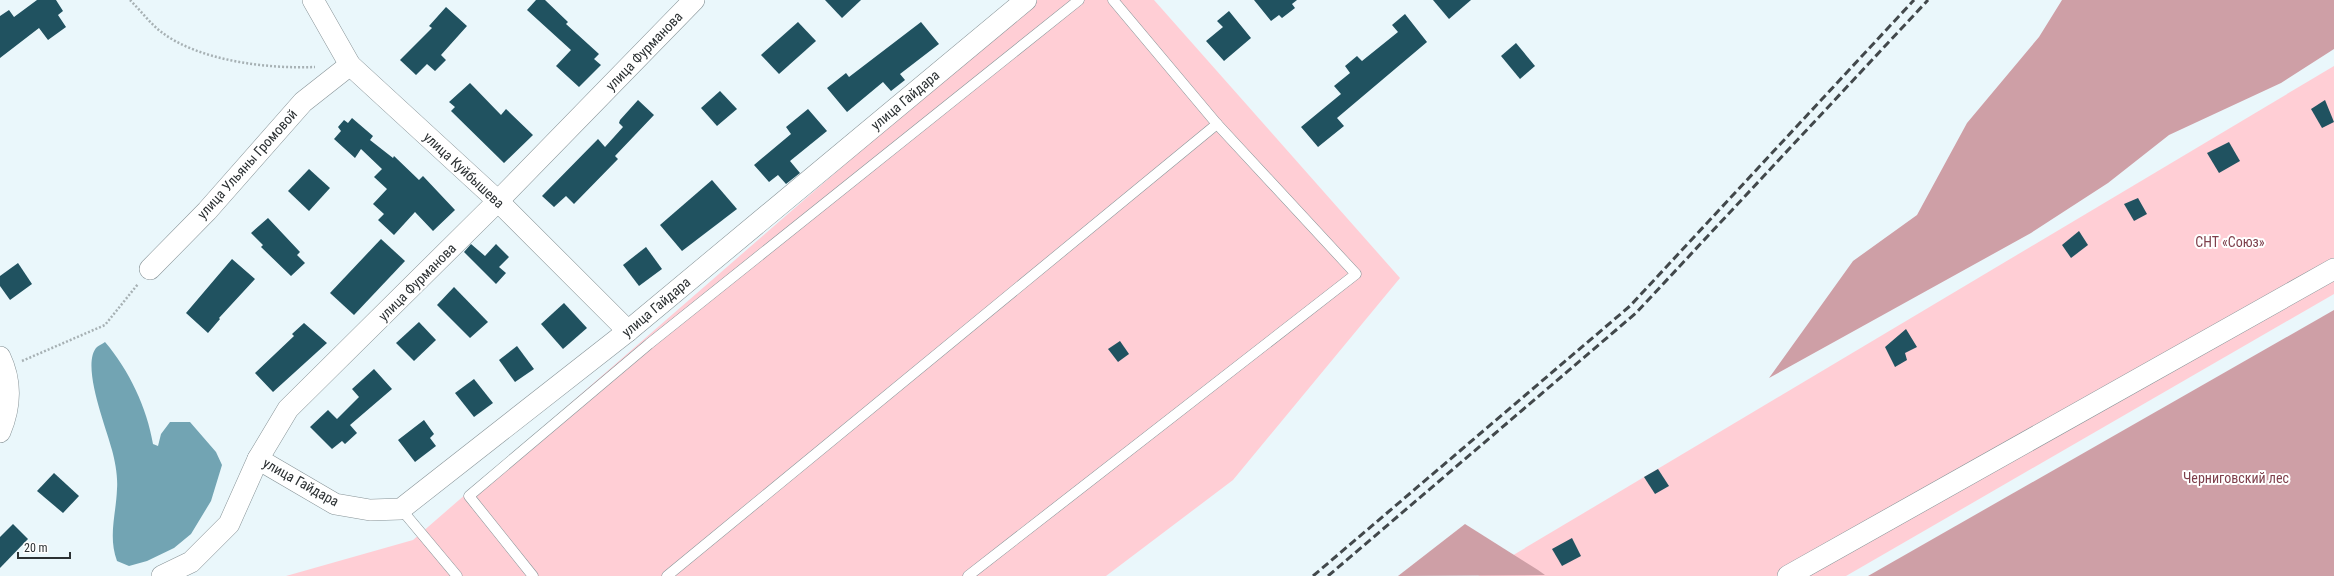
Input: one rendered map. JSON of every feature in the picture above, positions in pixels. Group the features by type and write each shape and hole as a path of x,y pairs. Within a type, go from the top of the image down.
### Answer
{"street":[{"name":"улица Фурманова","path":"162,576 191,562 229,524 258,459 288,409 498,201 694,0"},
{"name":"улица Гайдара","path":"258,459 335,504 370,510 401,509 628,331 1026,0"},
{"name":"улица Куйбышева","path":"319,3 350,65 498,201 628,331"},
{"name":"улица Ульяны Громовой","path":"150,269 207,211 303,102 350,65"},
{"path":"1788,576 2334,269"},
{"path":"0,432 9,403 9,387 3,363"}],"lane":[{"path":"533,576 469,496 649,344 1079,0"},
{"path":"968,576 1356,274 1217,124 1113,0"},
{"path":"667,576 1217,124"},
{"path":"401,509 457,576"}],"path":[{"path":"130,0 160,31 194,51 270,67 321,67"},
{"path":"3,363 105,325 150,269"}],"green space":[{"path":"1034,0 1154,0 1400,278 1233,480 1106,576 286,576 413,540"},
{"path":"2062,0 2334,0 2334,49 2281,83 2169,135 2108,183 2031,233 1769,378 1853,261 1917,215 1967,123 2039,37"},
{"name":"СНТ «Союз»","path":"2334,66 2334,294 1846,576 1478,576"},
{"name":"Черниговский лес","path":"2334,310 2334,576 1868,576"},
{"path":"1465,524 1538,570 1545,575 1398,576"}],"water":[{"path":"105,342 122,365 136,390 142,403 153,444 158,446 161,434 170,422 190,422 216,452 222,465 211,501 191,534 174,548 147,561 129,566 117,561 114,552 113,525 117,489 116,469 112,450 96,397 91,367 93,355 97,347"}],"building":[{"path":"37,0 56,0 63,11 58,15 66,27 48,40 39,28 0,58 0,16 9,10 14,17"},
{"path":"536,0 545,0 568,22 566,24 599,54 594,59 601,65 579,87 556,66 571,50 527,10"},
{"path":"825,0 861,0 842,18"},
{"path":"1254,0 1297,0 1292,4 1295,8 1282,18 1279,15 1271,21"},
{"path":"1433,0 1471,0 1449,19"},
{"path":"446,7 467,26 441,55 446,60 435,71 427,64 416,75 400,60 432,28 429,26"},
{"path":"1229,11 1251,38 1224,61 1206,41 1223,27 1217,21"},
{"path":"1405,14 1427,42 1337,118 1344,126 1318,147 1301,127 1341,94 1334,86 1350,73 1345,66 1357,56 1362,61 1398,32 1392,25"},
{"path":"798,22 816,41 779,74 761,55"},
{"path":"921,22 939,44 900,74 905,80 891,91 883,82 847,112 827,88 846,73 849,77"},
{"path":"1516,43 1535,66 1520,79 1501,56"},
{"path":"470,83 501,115 506,109 533,135 504,163 451,111 455,107 449,102"},
{"path":"720,91 737,109 717,126 701,108"},
{"path":"638,100 654,115 615,156 618,159 574,204 566,196 554,207 542,196 598,139 605,147 623,127 619,123 620,120"},
{"path":"2325,100 2334,122 2322,128 2311,109"},
{"path":"808,109 827,131 790,161 800,173 786,184 778,175 769,182 754,165 791,134 786,127"},
{"path":"352,118 373,136 370,140 393,158 394,156 419,180 423,176 455,210 433,231 415,212 394,235 378,220 384,214 373,204 387,189 374,177 382,169 361,149 355,158 334,139 341,131 338,127 344,120 348,123"},
{"path":"2229,142 2240,161 2219,173 2207,153"},
{"path":"309,169 330,188 309,211 288,191"},
{"path":"712,180 737,209 682,251 660,225"},
{"path":"2138,198 2147,214 2134,221 2124,204"},
{"path":"268,218 300,252 297,255 305,263 291,276 261,247 263,245 251,233"},
{"path":"2079,231 2088,245 2071,258 2062,245"},
{"path":"381,239 405,261 354,315 330,293"},
{"path":"471,244 485,256 496,244 509,257 499,267 506,273 496,284 464,252"},
{"path":"646,247 662,269 639,286 623,265"},
{"path":"232,259 255,279 219,318 220,319 208,333 186,313"},
{"path":"18,263 32,284 10,300 0,286 0,276"},
{"path":"454,287 488,322 470,338 437,305"},
{"path":"564,303 587,328 563,349 541,324"},
{"path":"419,322 436,340 414,361 396,343"},
{"path":"304,323 327,343 273,392 255,373 294,336 292,334"},
{"path":"1906,329 1917,347 1905,353 1907,360 1895,367 1885,347"},
{"path":"1120,341 1129,354 1118,362 1108,349"},
{"path":"517,346 534,369 515,382 499,360"},
{"path":"374,369 392,389 350,425 357,433 345,444 342,441 332,449 310,427 328,410 337,419 359,397 352,389"},
{"path":"474,379 493,403 474,417 455,393"},
{"path":"424,420 434,434 430,438 436,446 415,462 398,440"},
{"path":"1658,469 1669,486 1655,494 1644,477"},
{"path":"54,473 79,496 63,513 37,491"},
{"path":"13,524 28,539 0,568 0,537"},
{"path":"1572,538 1581,556 1562,566 1552,549"}],"railway":[{"path":"1313,576 1630,306 1914,0"},
{"path":"1328,576 1636,313 1928,0"}]}
